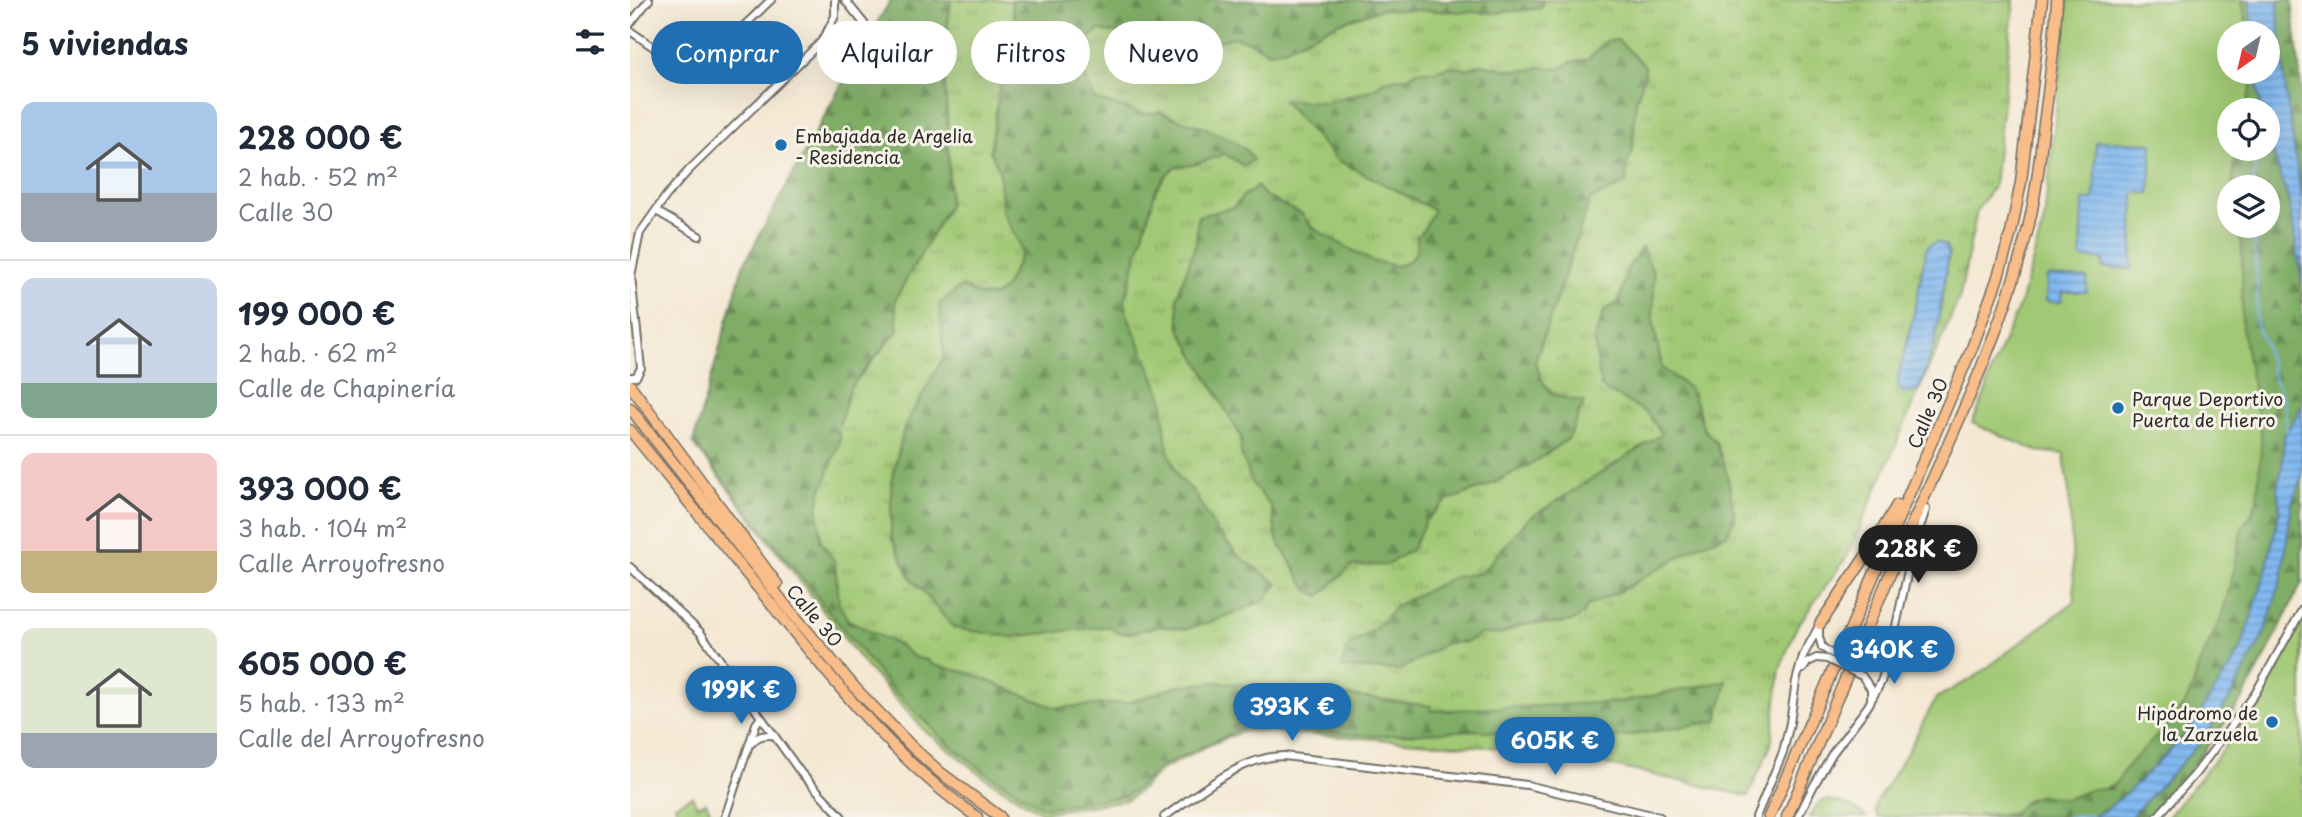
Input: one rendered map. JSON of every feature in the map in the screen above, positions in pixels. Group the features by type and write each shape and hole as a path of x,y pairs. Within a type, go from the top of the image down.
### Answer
{"highway":[{"name":"Calle 30","path":"1769,817 1989,303 2011,233 2021,182 2042,0"},
{"name":"Calle 30","path":"1787,817 1983,361 2011,286 2026,234 2037,180 2051,74 2057,0"},
{"path":"630,385 822,648"},
{"name":"Calle 30","path":"630,408 787,607 856,689 941,773 1000,817"},
{"name":"Calle 30","path":"630,430 882,737 923,775 977,817"},
{"path":"1820,624 1893,515 1919,456 1935,434"},
{"path":"1926,509 1931,482"}],"street":[{"path":"630,24 649,0"},
{"path":"630,31 664,54 694,58 717,50 771,0"},
{"path":"630,377 636,377 641,368 631,276 640,233 689,170 823,40 835,16 835,0"},
{"path":"845,0 862,21"},
{"path":"656,211 699,236"},
{"path":"1798,817 1813,786 1868,706 1881,682 1890,654 1912,552 1926,509"},
{"path":"630,567 700,632 801,773 842,817"},
{"path":"2157,817 2196,774 2255,694 2302,610"},
{"path":"1820,624 1819,637 1822,647 1829,652 1866,666 1878,665 1890,654"},
{"path":"1756,817 1783,752 1803,656 1820,624"},
{"path":"1796,681 1806,664 1817,658 1827,659 1862,676 1871,689 1868,706"},
{"path":"725,817 756,724 761,717"},
{"path":"748,747 756,738 774,735"},
{"path":"1164,817 1239,768 1271,756 1527,785 1660,817"}],"green space":[{"path":"891,0 2014,0 1994,186 1977,210 1960,296 1848,555 1796,628 1780,669 1771,745 1748,796 1546,751 1246,730 1161,770 1127,800 1042,813 984,777 924,730 865,665 693,443 743,266 842,84 957,84 957,21 878,21"},
{"path":"891,0 951,0 948,21 878,21"},
{"path":"1011,0 1543,0 1541,8 1495,13 1382,9 1338,23 1284,49 1269,52 1234,37 1223,40 1223,21 1104,21 1104,31 1099,30 1090,37 1090,21 1015,20"},
{"name":"Parque Deportivo Puerta de Hierro","path":"2068,0 2241,0 2246,21 2217,21 2217,84 2252,84 2248,98 2217,98 2217,161 2234,161 2233,175 2217,175 2217,238 2240,238 2242,250 2242,328 2261,446 2257,498 2252,513 2242,527 2221,618 2198,666 2193,687 2170,723 2128,765 2114,785 2104,789 2091,789 2066,799 2042,795 2026,800 2012,814 1979,814 1977,817 1878,817 1875,811 1876,803 1936,698 1975,677 2075,601 2068,478 2064,454 2037,451 1972,423 2021,301 2044,221"},
{"path":"2241,0 2292,0 2302,95 2302,582 2242,700 2189,771 2149,817 1977,817 1979,814 1992,815 2042,795 2066,799 2091,789 2111,789 2193,687 2198,666 2221,618 2242,527 2252,514 2257,498 2261,433 2242,328 2242,251 2239,238 2280,238 2280,175 2233,175 2234,161 2280,161 2280,98 2248,98 2250,84 2280,84 2280,21 2246,21"},
{"path":"1618,40 1645,66 1636,101 1632,153 1627,164 1626,183 1590,200 1535,362 1546,388 1564,398 1584,402 1569,438 1533,463 1489,485 1447,501 1426,520 1412,549 1387,565 1351,566 1320,596 1308,591 1277,540 1271,506 1253,485 1241,453 1241,437 1180,329 1177,297 1196,243 1198,216 1234,207 1244,195 1257,186 1265,196 1302,214 1311,226 1328,237 1372,261 1398,266 1409,261 1416,252 1417,237 1434,210 1337,160 1282,100 1327,102 1374,89 1383,81 1407,77 1418,71 1436,71 1450,66 1467,69 1482,64 1511,70 1540,67 1560,69 1571,62 1588,59 1606,41"},
{"path":"842,84 945,84 949,205 895,300 898,330 850,388 838,430 838,447 820,495 818,510 821,542 835,562 839,604 848,620 902,647 913,657 927,660 933,665 969,673 1056,708 1130,702 1178,686 1214,682 1431,706 1431,711 1620,702 1727,681 1717,721 1608,739 1566,741 1475,730 1376,736 1246,726 1160,767 1125,796 1044,808 988,774 947,743 890,687 693,443 743,266"},
{"path":"1001,84 1088,84 1094,99 1144,114 1161,112 1200,126 1232,140 1247,151 1253,160 1244,166 1225,154 1193,165 1175,167 1167,174 1156,189 1125,299 1127,314 1162,396 1167,448 1179,478 1193,491 1218,533 1240,557 1278,584 1264,601 1187,629 1157,626 1133,633 1118,633 1108,626 1011,637 954,628 911,578 891,537 891,482 904,428 944,356 939,304 962,286 978,295 995,296 1006,286 1021,255 1020,245 1003,213 999,170 990,151"},
{"path":"1642,247 1654,275 1653,320 1662,368 1689,388 1703,428 1716,442 1727,474 1735,518 1727,534 1698,546 1620,591 1587,606 1583,614 1572,621 1555,624 1534,623 1518,626 1502,634 1481,634 1466,642 1447,643 1400,670 1341,668 1347,647 1376,628 1397,605 1454,577 1481,573 1527,520 1662,434 1647,413 1601,387 1594,338 1605,310 1619,302 1627,270"},
{"name":"Hipódromo de la Zarzuela","path":"2302,621 2302,817 2168,817 2221,752 2264,692"},
{"path":"692,796 697,806 706,802 713,817 681,817 675,805"},
{"path":"1827,800 1848,805 1866,817 1808,817 1820,802"}],"water":[{"path":"2249,0 2279,0 2279,21 2252,21"},
{"path":"2280,32 2302,201 2302,283 2289,202 2276,161 2280,161 2280,98 2260,98 2258,84 2280,84"},
{"path":"2096,141 2152,143 2150,193 2134,193 2132,269 2103,268 2103,259 2081,258 2083,200 2094,200"},
{"path":"1937,242 1945,245 1949,254 1935,341 1920,387 1907,394 1898,388 1898,377 1926,250 1929,245"},
{"path":"2047,276 2087,278 2087,292 2062,292 2061,302 2046,301"},
{"path":"2302,406 2302,477 2292,503 2282,577 2265,632 2230,698 2200,743 2131,817 2091,817 2106,810 2132,788 2186,734 2240,652 2266,571 2280,508 2277,489 2284,436"}],"waterway":[{"path":"2255,161 2255,175"},
{"path":"2254,238 2256,324 2284,399 2287,431"},
{"path":"2067,817 2093,817"}],"place":[{"name":"Embajada de Argelia - Residencia","path":"781,145"},
{"name":"Parque Deportivo Puerta de Hierro","path":"2118,408"},
{"name":"Hipódromo de la Zarzuela","path":"2272,722"}]}
